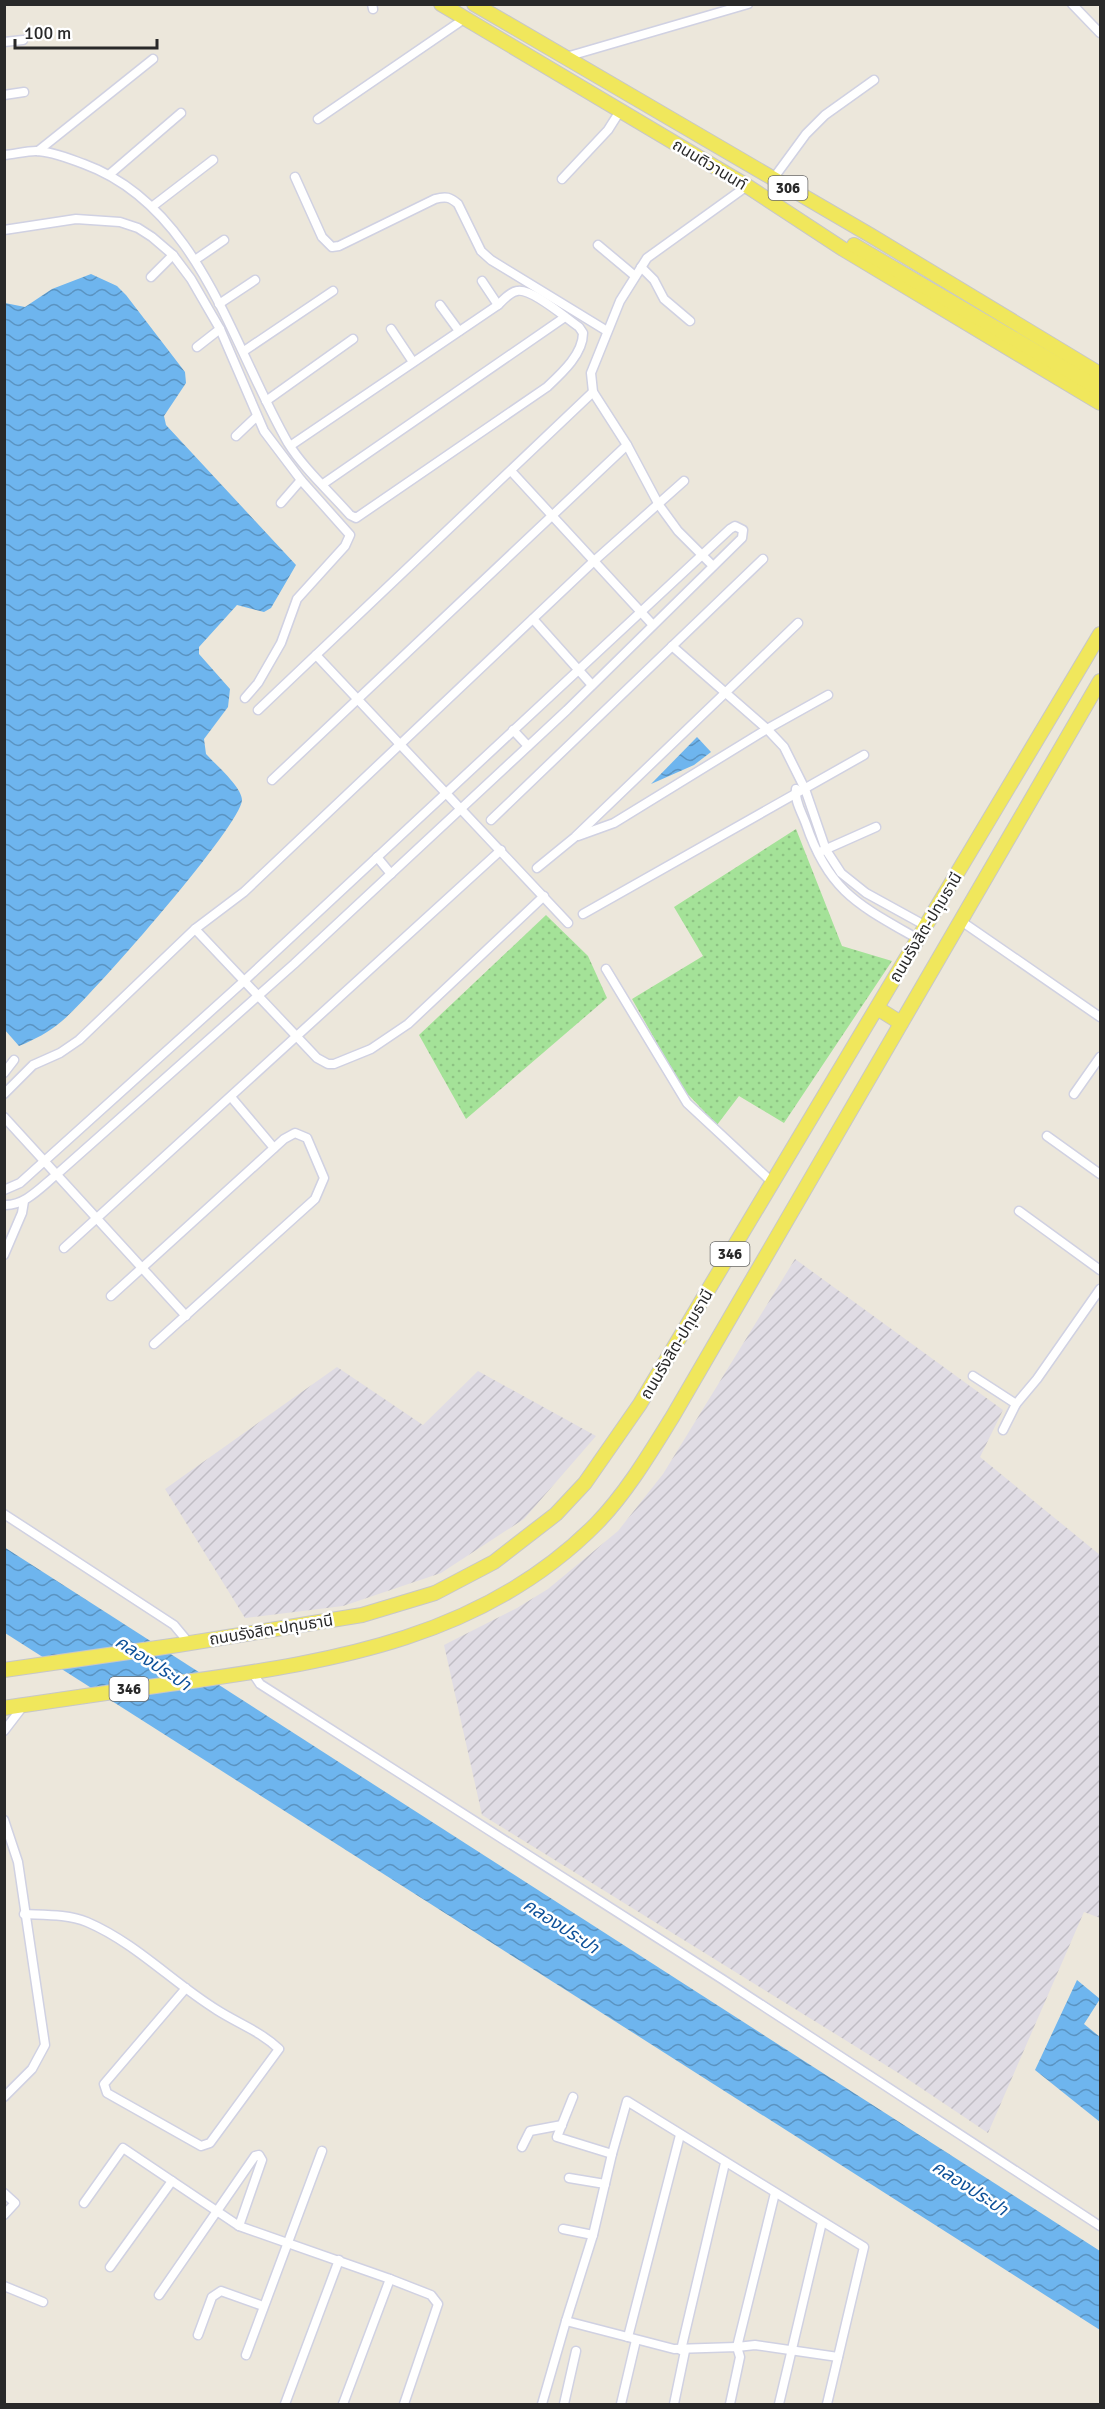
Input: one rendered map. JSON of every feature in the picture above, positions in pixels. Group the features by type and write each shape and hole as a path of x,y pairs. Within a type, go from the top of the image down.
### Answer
{"main road":[{"name":"ถนนติวานนท์","path":"441,4 747,186 860,259 1100,399"},
{"name":"ถนนติวานนท์","path":"478,5 1101,374"},
{"name":"306","path":"747,186 901,271 1100,399"},
{"name":"ถนนรังสิต-ปทุมธานี","path":"4,1670 183,1644 399,1606 435,1593 465,1578 516,1547 571,1499 640,1404 1101,633"},
{"name":"ถนนรังสิต-ปทุมธานี","path":"4,1708 252,1672 370,1650 453,1622 485,1606 547,1566 596,1524 629,1484 663,1432 1101,681"},
{"path":"877,1008 901,1023"}],"street":[{"path":"566,57 748,4"},
{"path":"1072,4 1101,33"},
{"path":"318,119 464,19"},
{"path":"4,42 23,40"},
{"path":"38,151 153,59"},
{"path":"773,179 806,134 825,115 874,80"},
{"path":"4,95 24,92"},
{"path":"562,179 608,130 620,111"},
{"path":"110,174 182,113"},
{"path":"4,155 38,151 110,174 153,206 195,260 244,351 266,401 290,446 350,515 356,518 364,515 548,387 560,375 583,340 579,327 536,297 521,290 513,291 498,305 290,446"},
{"path":"153,206 213,160"},
{"path":"295,177 322,237 332,247 339,246 435,200 445,197 452,199 458,204 481,251 491,260 607,331"},
{"path":"712,566 678,531 659,505 627,445 593,392 591,373 607,331 634,276 641,267 658,249 747,186"},
{"path":"4,230 76,219 120,222 138,228 173,255 191,279 220,328 256,417 301,480 347,528 350,540 297,599 281,644 258,683 245,698"},
{"path":"195,260 224,240"},
{"path":"597,245 634,276"},
{"path":"151,277 173,255"},
{"path":"641,267 654,280 664,299 690,321"},
{"path":"219,304 255,280"},
{"path":"482,281 498,305"},
{"path":"244,351 333,291"},
{"path":"440,305 459,331"},
{"path":"323,484 565,317"},
{"path":"197,347 220,328"},
{"path":"391,329 413,362"},
{"path":"266,401 353,339"},
{"path":"258,710 593,392"},
{"path":"236,436 256,417"},
{"path":"272,780 627,445"},
{"path":"511,471 652,624"},
{"path":"281,503 301,480"},
{"path":"4,1094 33,1065 60,1053 79,1040 195,929 244,892 594,561 684,481"},
{"path":"4,1191 20,1183 243,982 730,529 735,526 743,530 742,538 592,685 391,874 56,1175 24,1201 17,1205 4,1205"},
{"path":"492,820 763,559"},
{"path":"533,619 592,685"},
{"path":"537,868 575,837 798,622"},
{"path":"672,646 767,729 783,747 805,789 832,880 847,895 918,939"},
{"path":"316,654 568,923"},
{"path":"575,837 601,830 614,823 767,729 828,695"},
{"path":"513,730 528,746"},
{"path":"583,914 864,755"},
{"path":"798,776 795,794 822,851 852,884 926,926"},
{"path":"822,851 876,827"},
{"path":"64,1248 501,850"},
{"path":"377,857 391,874"},
{"path":"195,929 296,1038 328,1065 371,1049 408,1024 544,896"},
{"path":"961,921 1101,1017"},
{"path":"606,969 687,1103 772,1183"},
{"path":"1074,1094 1101,1057"},
{"path":"4,1072 14,1060"},
{"path":"231,1097 274,1148"},
{"path":"4,1117 186,1316"},
{"path":"111,1296 274,1148 295,1133 307,1138 321,1167 324,1178 322,1188 304,1211 154,1344"},
{"path":"1047,1136 1101,1174"},
{"path":"4,1255 22,1213 24,1201"},
{"path":"1019,1211 1101,1270"},
{"path":"1003,1430 1016,1404 1037,1379 1101,1288"},
{"path":"973,1376 1016,1404"},
{"path":"4,1514 174,1625 183,1644"},
{"path":"252,1672 260,1684 722,1979 1101,2226"},
{"path":"4,1731 24,1705"},
{"path":"4,1820 18,1862 45,2045 32,2069 4,2097"},
{"path":"24,1914 55,1915 86,1922 121,1941 217,2010 262,2033 279,2049 210,2143 201,2146 107,2092 104,2084 186,1988"},
{"path":"573,2097 557,2137 612,2154"},
{"path":"548,2404 542,2404 593,2235 627,2101 864,2247 827,2404"},
{"path":"522,2147 530,2131 562,2125"},
{"path":"621,2404 632,2338 680,2135"},
{"path":"84,2203 123,2148 239,2226 339,2260 431,2295 438,2304 404,2404"},
{"path":"246,2355 322,2151"},
{"path":"159,2295 218,2213 255,2156 259,2154 262,2160 239,2226"},
{"path":"674,2404 683,2350 725,2163"},
{"path":"569,2178 605,2184"},
{"path":"110,2267 172,2181"},
{"path":"4,2193 15,2204 4,2215"},
{"path":"730,2404 740,2357 737,2347 775,2193"},
{"path":"779,2404 822,2222"},
{"path":"563,2229 593,2235"},
{"path":"285,2404 339,2260"},
{"path":"343,2404 390,2279"},
{"path":"4,2286 43,2302"},
{"path":"198,2335 212,2297 216,2293 221,2291 264,2306"},
{"path":"566,2321 683,2350 755,2345 838,2357"},
{"path":"564,2404 576,2351"}],"shaded area":[{"path":"795,1259 1003,1410 980,1457 1100,1555 1100,1918 1084,1912 988,2133 900,2074 482,1815 444,1645 517,1608 548,1589 618,1531 663,1474"},
{"path":"337,1367 423,1425 478,1371 596,1436 524,1519 441,1573 343,1606 245,1618 165,1489"}],"green space":[{"path":"796,829 842,946 892,961 784,1123 739,1096 717,1125 683,1089 632,999 703,956 674,907"},
{"path":"546,915 588,956 607,998 466,1119 419,1035"}],"water":[{"path":"91,274 117,286 126,295 185,372 186,383 164,416 166,425 296,565 271,608 264,612 237,605 199,647 199,654 230,689 228,707 204,739 206,754 233,782 241,795 242,800 235,816 192,876 101,981 57,1025 19,1046 4,1029 5,303 25,307 52,289"},
{"path":"697,737 711,752 694,765 651,784"},
{"name":"คลองประปา","path":"4,1547 1100,2251 1100,2330 5,1633"},
{"path":"1077,1980 1100,1999 1084,2024 1100,2037 1100,2122 1035,2070"}]}
